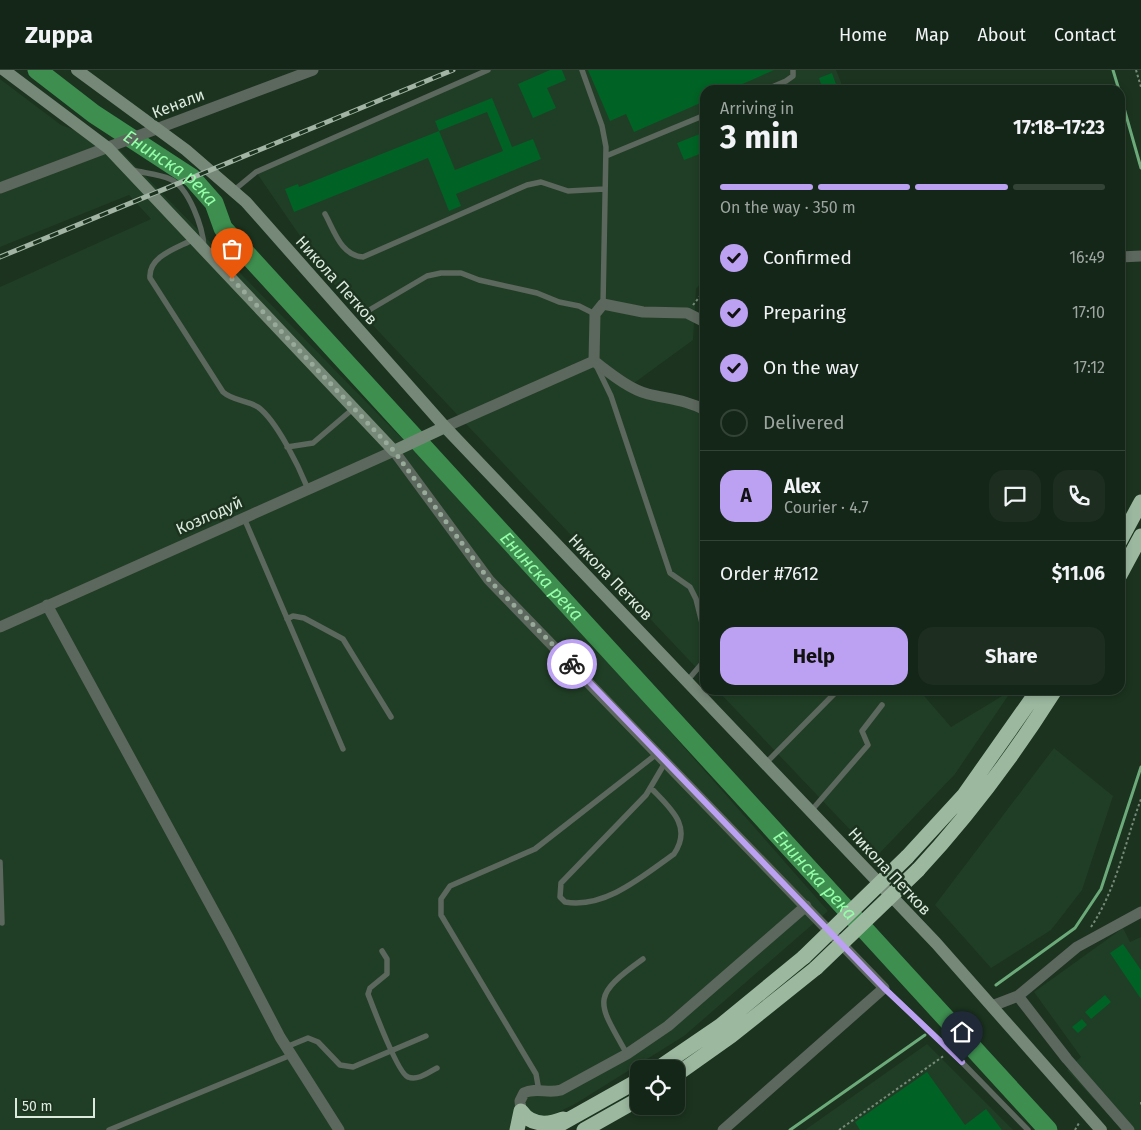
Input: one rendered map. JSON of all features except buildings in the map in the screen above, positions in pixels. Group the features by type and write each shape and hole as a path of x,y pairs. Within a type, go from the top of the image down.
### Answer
{"highway":[{"path":"1125,532 1141,502"},
{"path":"1125,566 1141,536"},
{"path":"670,1060 720,1026 804,957 907,857 964,795 1034,695"},
{"path":"685,1069 731,1036 816,968 918,870 947,839 999,775 1052,695"},
{"path":"550,1130 630,1085"},
{"path":"517,1130 521,1112 534,1122 547,1123 599,1104"},
{"path":"584,1130 630,1104"},
{"path":"591,1130 608,1117"}],"main road":[{"path":"4,70 111,147 128,169 354,408 399,448"},
{"name":"Никола Петков","path":"76,70 150,131 186,150 246,202 445,427 700,694"},
{"name":"Козлодуй","path":"399,448 445,427"},
{"name":"Никола Петков","path":"700,695 992,1006 1101,1130"}],"street":[{"name":"Кенали","path":"0,188 313,70"},
{"path":"1125,257 1141,256"},
{"path":"594,361 595,314 603,304 643,312 687,313 700,320"},
{"path":"445,427 594,361"},
{"path":"594,361 630,386 647,394 675,399 700,408"},
{"path":"399,448 489,580 884,988 723,1130"},
{"name":"Козлодуй","path":"0,626 399,448"},
{"path":"47,606 289,1051 339,1130"},
{"path":"521,1112 520,1101 524,1092 539,1091 552,1093 561,1090 627,1054 686,1012 806,906"},
{"path":"992,1006 1018,996 1077,947 1141,912"},
{"path":"1018,996 1084,1079 1109,1105 1129,1130"}],"lane":[{"path":"233,191 256,172 488,70"},
{"path":"582,70 602,126 606,156 603,304"},
{"path":"776,85 793,76 793,70"},
{"path":"606,156 700,117"},
{"path":"128,169 172,179 188,196 204,236 205,250"},
{"path":"325,214 346,252 353,256 363,257 527,184 541,182 568,192 605,189"},
{"path":"194,239 154,261 149,269 150,278 229,398 256,406 264,412 297,462 308,489"},
{"path":"371,309 420,280 441,273 461,273 479,280 537,293 559,302 579,306 595,314"},
{"path":"594,361 611,396 670,573 690,587 696,599 700,615"},
{"path":"287,447 313,444 354,408"},
{"path":"244,518 343,749"},
{"path":"287,619 293,616 304,618 343,639 391,717"},
{"path":"687,681 700,666"},
{"path":"766,763 833,695"},
{"path":"811,811 868,745 862,731 882,705"},
{"path":"651,788 679,821 682,834 681,844 674,854 611,895 574,904 564,902 560,897 561,883 651,788 662,757"},
{"path":"539,1091 536,1074 441,915 441,899 450,886 535,849 662,757"},
{"path":"0,862 2,924"},
{"path":"382,951 387,959 387,974 370,988 368,994 391,1051 405,1076 410,1078 418,1078 437,1068"},
{"path":"627,1054 604,1013 603,1002 607,989 643,960"},
{"path":"884,988 951,1051 1028,1130"},
{"path":"110,1130 289,1051 308,1038 318,1042 340,1065 353,1066 426,1036"}],"path":[{"path":"1136,70 1141,87"},
{"path":"687,313 700,296"},
{"path":"1089,929 1102,910 1115,881 1141,799"},
{"path":"839,1130 951,1051"}],"shaded area":[{"path":"488,70 836,70 842,85 700,85 700,284 696,289 693,340 630,386 700,408 700,672 331,281 256,172"},
{"path":"0,79 61,125 115,145 415,452 595,646 828,911 684,1036 646,1060 630,1060 630,1070 575,1104 521,1130 0,1130 0,287 151,219 129,195 0,247"},
{"path":"722,695 923,695 951,727 1004,695 1009,695 955,774 876,857"},
{"path":"1054,748 1113,796 1082,890 1051,930 991,968 935,905"},
{"path":"1123,928 1130,942 1141,937 1141,1130 1122,1130 1067,1070 1081,1057 1034,992"},
{"path":"927,1044 1013,1130 805,1130"}],"waterway":[{"name":"Енинска река","path":"37,70 94,114 192,178 214,203 223,228 1048,1130"},
{"path":"1113,70 1118,85"},
{"path":"1125,112 1141,168"},
{"path":"996,985 1075,928 1101,889 1141,767"},
{"path":"790,1130 925,1035"}],"railway":[{"path":"0,257 453,70"}],"way so far":[{"path":"232,279 394,451 489,580 572,664"}],"route":[{"path":"572,664 884,988 962,1062"}]}
